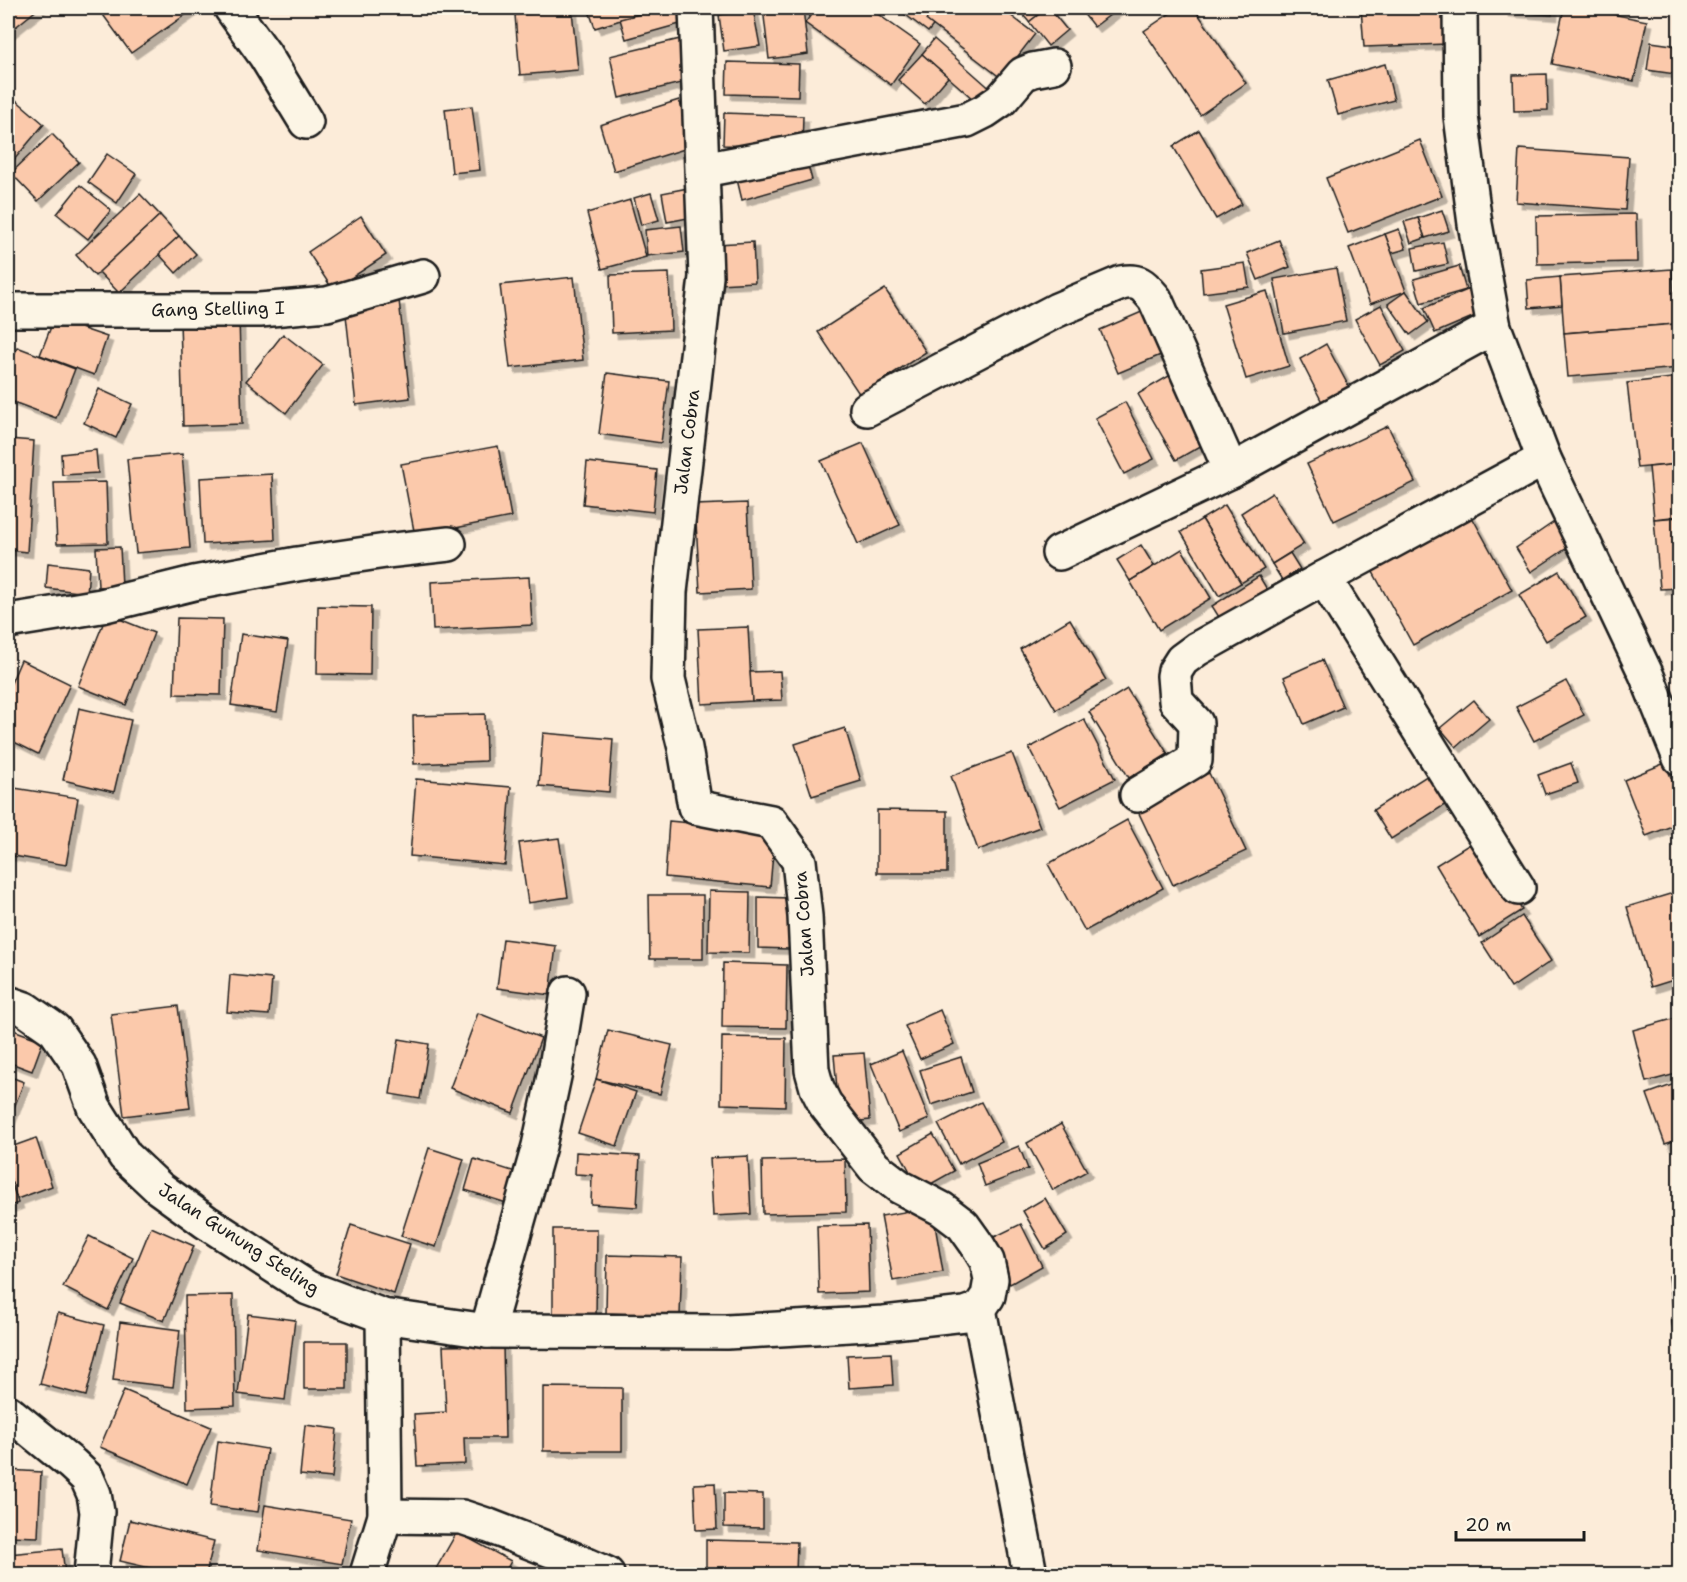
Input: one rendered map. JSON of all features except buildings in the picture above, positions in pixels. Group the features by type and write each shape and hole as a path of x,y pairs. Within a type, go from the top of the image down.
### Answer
{"street":[{"path":"231,8 265,55 306,122"},
{"name":"Jalan Cobra","path":"696,8 706,277 670,592 668,679 685,748 695,807 771,822 799,861 805,916 812,1070 817,1088 825,1104 874,1167 900,1187 942,1209 963,1225 987,1261 991,1279 988,1296 978,1309"},
{"path":"1460,8 1461,116 1475,224 1494,327 1544,459 1646,674 1680,758"},
{"path":"703,170 967,120 986,111 1001,100 1023,75 1033,70 1054,66"},
{"name":"Gang Stelling I","path":"8,310 239,311 294,307 343,301 423,276"},
{"path":"867,409 1057,310 1121,283 1138,282 1155,299 1231,471"},
{"path":"1059,553 1231,471 1494,327"},
{"path":"1137,795 1195,760 1196,723 1176,701 1174,676 1182,660 1197,649 1324,578 1544,459"},
{"path":"8,621 101,606 194,583 297,564 449,544"},
{"path":"1324,578 1518,888"},
{"path":"568,993 538,1146 487,1331 727,1332 884,1323 965,1314 978,1309 1030,1575"},
{"name":"Jalan Gunung Steling","path":"8,1003 25,1010 55,1030 79,1065 94,1107 125,1156 159,1188 206,1222 308,1288 383,1316 487,1331"},
{"path":"367,1575 385,1516 383,1316"},
{"path":"8,1412 87,1478 94,1494 97,1512 91,1575"},
{"path":"385,1516 462,1517 566,1556 607,1575"}]}
